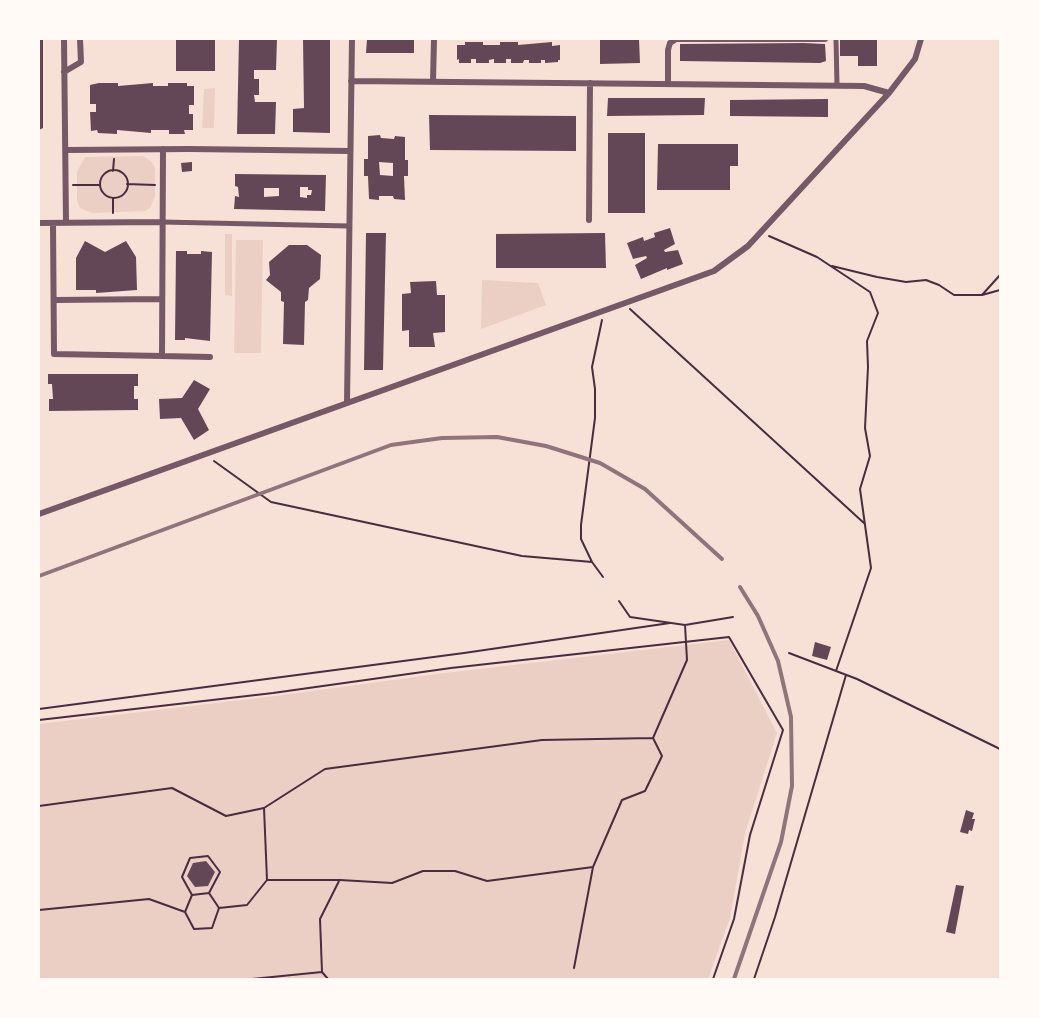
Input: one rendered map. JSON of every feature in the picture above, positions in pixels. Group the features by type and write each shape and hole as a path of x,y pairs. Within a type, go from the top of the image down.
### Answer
{"street":[{"path":"64,39 66,223"},
{"path":"64,72 81,62 80,39"},
{"path":"347,403 352,39"},
{"path":"433,82 434,39"},
{"path":"668,84 668,50 670,43 676,39 825,39"},
{"path":"836,39 837,86"},
{"path":"39,514 714,271 742,251 761,232 889,93 915,59 921,39"},
{"path":"351,81 864,86 889,93"},
{"path":"589,220 590,83"},
{"path":"162,356 163,149"},
{"path":"66,150 350,151"},
{"path":"39,223 162,222 349,226"},
{"path":"53,223 54,354 210,357"},
{"path":"54,300 162,299"}],"path":[{"path":"113,171 115,150"},
{"path":"113,171 125,176 128,184 122,196 113,198 103,192 100,185 105,174 113,171"},
{"path":"128,184 162,185"},
{"path":"73,185 100,185"},
{"path":"113,198 114,223"},
{"path":"761,232 817,257 870,292 878,313 867,342 865,428 870,456 860,489 871,568 836,670"},
{"path":"830,265 906,282 926,280 954,295 982,295 1000,290"},
{"path":"982,295 1000,274"},
{"path":"623,303 865,524"},
{"path":"603,577 592,562 581,539 580,525 595,418 592,367 604,310"},
{"path":"204,454 271,502 522,555 592,562"},
{"path":"619,601 630,617 670,623 685,625 733,617"},
{"path":"39,709 464,653 670,623"},
{"path":"574,968 593,867 622,800 645,791 662,756 654,738 687,660 688,641 685,625"},
{"path":"39,720 729,636 783,730 750,835 734,919 713,979"},
{"path":"789,653 836,670 1000,749"},
{"path":"754,979 775,917 846,675"},
{"path":"39,806 172,788 226,816 264,808 325,769 542,740 654,738"},
{"path":"219,908 247,905 267,880 264,808"},
{"path":"192,895 182,877 190,858 208,856 220,872 209,893"},
{"path":"267,880 392,883 423,871 455,871 487,881 593,867"},
{"path":"328,979 322,972 320,919 340,880"},
{"path":"209,893 219,908"},
{"path":"192,895 209,893"},
{"path":"185,912 192,895"},
{"path":"39,910 149,899 185,912 194,929 212,928 219,908"},
{"path":"252,979 322,972"}],"shaded area":[{"path":"215,88 214,128 202,128 204,89"},
{"path":"143,156 151,161 155,168 155,196 150,208 145,211 92,213 80,208 77,201 77,172 86,157"},
{"path":"225,234 232,234 232,296 225,295"},
{"path":"236,240 263,240 261,353 234,353"},
{"path":"482,280 538,283 546,305 481,329"},
{"path":"729,640 777,733 745,833 730,918 708,979 39,979 39,724"}],"building":[{"path":"39,39 43,39 43,128 39,130"},
{"path":"176,39 215,39 215,71 176,71"},
{"path":"239,39 277,39 276,70 254,70 254,79 259,79 259,95 254,95 255,102 276,102 275,134 237,134"},
{"path":"303,39 330,39 330,133 293,132 293,109 304,108"},
{"path":"367,39 414,39 414,53 366,53"},
{"path":"600,39 639,39 640,63 600,64"},
{"path":"840,39 877,39 877,66 858,66 858,56 840,56"},
{"path":"465,42 500,45 500,42 518,42 518,45 552,42 552,46 560,45 560,60 545,63 545,60 541,60 541,63 529,63 529,60 524,60 523,63 511,63 511,59 506,59 506,63 494,63 494,59 489,60 489,63 476,63 476,59 471,59 471,63 459,63 457,45 465,45"},
{"path":"680,44 825,44 826,61 820,63 680,61"},
{"path":"118,83 118,86 153,83 153,86 168,86 168,83 187,83 187,86 194,86 194,105 189,105 189,114 193,114 193,130 184,130 185,134 169,134 169,130 151,130 151,133 117,130 117,134 91,131 90,112 96,112 96,104 90,104 90,85"},
{"path":"608,98 705,98 704,115 607,116"},
{"path":"828,99 828,117 730,116 730,100"},
{"path":"429,115 576,116 576,151 430,150"},
{"path":"608,133 645,133 645,213 608,213"},
{"path":"380,135 381,138 394,139 395,136 405,137 408,176 404,176 405,200 394,199 393,196 379,196 379,200 369,199 368,176 364,176 364,159 368,159 368,136","holes":["379,162 393,163 393,176 380,175"]},
{"path":"658,144 738,144 738,166 730,166 730,190 657,190"},
{"path":"192,162 192,171 182,172 181,163"},
{"path":"235,174 326,175 325,211 234,209 235,196 239,197 238,187 235,186","holes":["300,187 308,187 308,190 312,190 311,195 307,195 307,198 300,197","264,188 279,188 279,196 264,197"]},
{"path":"670,228 675,244 664,250 665,252 678,250 683,264 641,279 635,265 647,258 646,256 633,259 627,243 643,237 644,241 655,237 654,233"},
{"path":"366,233 386,233 383,370 364,370"},
{"path":"605,233 606,268 496,268 496,234"},
{"path":"85,241 105,252 126,241 136,257 137,290 96,293 96,290 76,290 76,258"},
{"path":"289,245 307,245 321,255 320,279 309,288 308,300 305,302 304,345 283,344 284,302 281,301 281,292 266,280 270,275 269,262"},
{"path":"176,251 187,251 187,254 201,254 201,251 212,252 210,341 185,338 185,340 175,340"},
{"path":"436,281 437,295 445,295 445,332 433,333 435,347 409,347 409,330 402,331 402,294 411,293 410,282"},
{"path":"48,374 138,374 138,386 134,386 134,399 138,399 138,410 49,411 49,399 53,399 52,384 48,384"},
{"path":"194,380 210,389 198,409 209,430 194,440 181,418 160,419 159,399 182,398"},
{"path":"815,642 831,647 827,660 812,656"},
{"path":"966,810 974,813 972,819 975,819 972,831 969,830 968,834 960,832"},
{"path":"206,861 215,872 208,886 195,887 187,876 193,863"},
{"path":"956,885 964,886 955,934 946,932"}],"railway":[{"path":"39,576 391,445 442,438 497,437 546,446 600,463 645,489 722,559"},
{"path":"734,979 781,842 792,786 791,717 778,661 758,616 740,587"}]}
